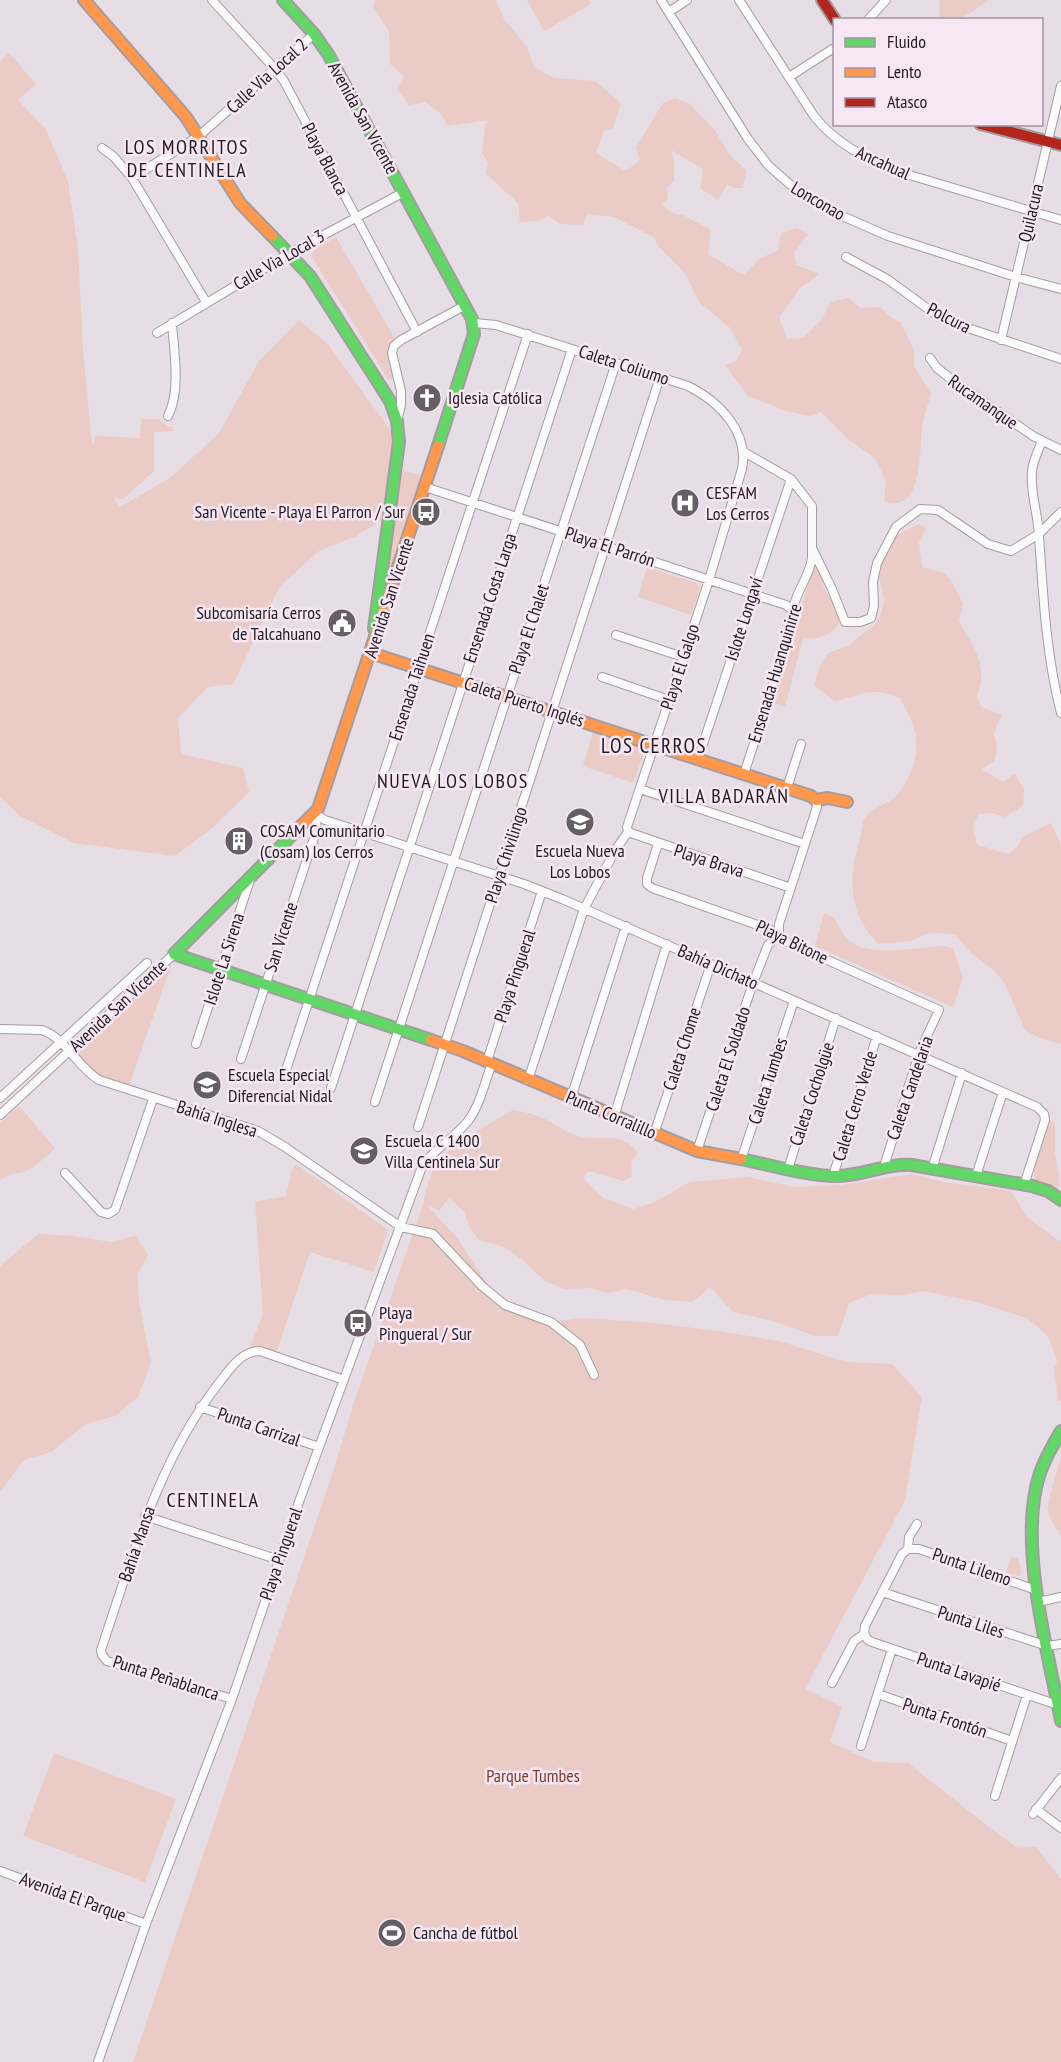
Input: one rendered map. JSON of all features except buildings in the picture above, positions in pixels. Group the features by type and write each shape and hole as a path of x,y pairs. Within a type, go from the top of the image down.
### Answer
{"street":[{"name":"Playa Blanca","path":"212,0 284,81 417,332"},
{"name":"Avenida San Vicente","path":"0,1115 174,954 253,873 315,814 371,653 473,338 474,323 328,54 314,34 283,0"},
{"name":"Lonconao","path":"661,0 748,139 768,165 786,183 818,204 868,229 908,244 1061,289"},
{"path":"669,12 687,0"},
{"name":"Ancahual","path":"739,0 820,124 835,138 858,153 903,173 1061,220"},
{"path":"822,0 834,18"},
{"path":"870,18 886,0"},
{"path":"87,1 186,117 240,203 310,276 390,401 397,422 399,442 371,653"},
{"name":"Calle Via Local 2","path":"132,178 199,136 314,34"},
{"path":"789,77 833,49"},
{"name":"Quilacura","path":"1001,340 1061,86"},
{"path":"987,126 1061,146"},
{"path":"102,148 114,157 132,178 206,302"},
{"name":"Calle Via Local 3","path":"157,333 290,253 404,192"},
{"name":"Polcura","path":"846,257 904,290 943,319 1061,359"},
{"path":"397,422 401,398 393,350 398,341 464,306"},
{"path":"168,416 173,405 175,390 172,323"},
{"name":"Caleta Coliumo","path":"474,323 490,323 528,334 688,386 712,402 734,426 744,452"},
{"name":"Ensenada Taihuen","path":"285,1073 528,334"},
{"name":"Ensenada Costa Larga","path":"331,1088 572,349"},
{"name":"Rucamanque","path":"930,358 940,371 1041,441 1061,450"},
{"name":"Playa El Chalet","path":"375,1101 616,363"},
{"name":"Playa Chivilingo","path":"418,1128 660,376"},
{"path":"1041,441 1032,474 1040,534 1046,621 1061,713"},
{"path":"744,452 791,478 812,506 812,548 845,622 860,622 871,618 874,606 873,582 877,563 896,527 920,509 938,510 988,544 1011,551 1040,534 1061,512"},
{"name":"Playa El Galgo","path":"528,1080 584,909 612,856 628,832 627,827 709,580 742,470 744,452"},
{"name":"Islote Longaví","path":"698,759 791,478"},
{"name":"Playa El Parrón","path":"425,487 786,605 793,611"},
{"name":"Ensenada Huanquinirre","path":"744,774 794,620 793,611 807,572 812,566 812,548"},
{"path":"616,635 683,657"},
{"name":"Caleta Puerto Inglés","path":"371,653 787,788 816,800 828,798 847,802"},
{"path":"602,677 669,700"},
{"path":"787,788 801,744"},
{"path":"640,789 805,844"},
{"name":"Caleta El Soldado","path":"697,1151 753,983 768,945 779,935 779,924 817,807 816,800"},
{"name":"Bahía Dichato","path":"315,814 364,833 542,891 919,1053 1037,1107 1044,1117 1024,1185"},
{"name":"San Vicente","path":"241,1059 317,829 315,814"},
{"name":"Playa Brava","path":"628,832 791,888"},
{"name":"Playa Bitone","path":"658,844 647,878 647,884 652,888 769,929 785,941 939,1010"},
{"name":"Islote La Sirena","path":"196,1044 253,873"},
{"name":"Playa Pingueral","path":"98,2062 146,1924 232,1699 279,1560 423,1164 468,1122 474,1111 542,891"},
{"path":"571,1098 626,926"},
{"path":"614,1117 667,944"},
{"name":"Punta Corralillo","path":"174,954 445,1044 697,1151 833,1176 861,1174 905,1164 1024,1185 1048,1191 1061,1200"},
{"name":"Avenida San Vicente","path":"0,1098 147,963"},
{"name":"Caleta Chome","path":"654,1134 711,964"},
{"name":"Caleta Tumbes","path":"741,1160 794,1001"},
{"name":"Caleta Candelaria","path":"884,1167 919,1053 939,1010"},
{"name":"Caleta Cocholgüe","path":"788,1169 836,1018"},
{"path":"0,1029 42,1030 61,1042"},
{"name":"Caleta Cerro Verde","path":"833,1176 877,1036"},
{"name":"Bahía Inglesa","path":"61,1042 92,1076 111,1085 268,1136 401,1227"},
{"path":"932,1168 962,1073"},
{"path":"976,1176 1003,1092"},
{"path":"65,1173 104,1215 112,1213 115,1210 153,1099"},
{"path":"401,1227 434,1234 482,1286 505,1305 551,1322 580,1345 594,1375"},
{"name":"Bahía Mansa","path":"102,1655 101,1650 146,1516 200,1407 228,1372 249,1352 260,1351 344,1380"},
{"name":"Punta Carrizal","path":"200,1407 319,1448"},
{"path":"1061,1431 1042,1467 1032,1511 1030,1539 1038,1602 1058,1691 1061,1720"},
{"path":"146,1516 279,1560"},
{"path":"832,1683 854,1641 864,1634 865,1626 882,1592 902,1554 908,1549 909,1537 917,1524"},
{"name":"Punta Lilemo","path":"908,1549 920,1549 1036,1590"},
{"name":"Punta Liles","path":"882,1592 1047,1646 1061,1644"},
{"path":"1038,1602 1061,1597"},
{"name":"Punta Lavapié","path":"864,1634 870,1641 1058,1705"},
{"path":"861,1746 892,1649"},
{"name":"Punta Peñablanca","path":"102,1655 107,1661 232,1699"},
{"name":"Punta Frontón","path":"878,1694 1012,1741"},
{"path":"994,1796 1027,1695"},
{"path":"1061,1778 1035,1811 1061,1828"},
{"name":"Avenida El Parque","path":"0,1871 146,1924"}],"green space":[{"path":"375,0 496,0 504,19 527,47 534,67 554,78 595,81 621,103 613,129 604,131 596,153 626,171 640,160 636,147 663,103 675,98 690,104 714,129 730,155 746,170 743,188 727,185 718,200 700,188 703,169 671,150 674,160 674,181 667,188 668,198 662,205 672,213 685,216 711,230 708,254 743,275 759,259 778,250 781,233 797,228 808,234 794,253 796,265 819,274 800,288 779,317 787,339 803,338 821,320 831,302 848,298 861,308 880,307 901,323 914,350 914,366 931,394 923,421 917,476 907,498 898,503 884,501 886,481 875,458 849,440 821,412 810,416 786,411 748,396 725,365 736,361 742,349 730,328 699,302 685,273 658,246 655,238 614,217 587,214 583,225 560,224 548,215 538,221 520,222 518,203 486,174 488,163 482,153 488,120 448,126 440,113 425,102 409,105 397,89 404,76 390,64 389,32 373,6"},
{"path":"527,0 589,0 591,4 544,31"},
{"path":"940,0 989,0 966,15 957,18 939,18"},
{"path":"9,53 36,84 18,100 45,128 68,181 78,249 83,350 92,446 96,436 140,438 141,419 159,419 166,426 173,427 173,431 154,432 154,471 123,499 113,498 120,507 170,478 219,433 259,361 299,320 327,343 399,442 382,520 356,536 319,551 280,586 233,684 208,687 178,718 181,754 243,768 249,792 211,829 175,856 74,843 20,816 0,797 0,61"},
{"path":"336,237 395,339 388,353 394,377 389,380 311,256 314,250"},
{"path":"402,471 421,475 385,586"},
{"path":"919,524 926,528 919,542 922,567 944,573 951,580 963,604 959,621 981,666 977,696 981,707 1002,715 994,733 997,748 995,760 982,769 1003,782 1014,774 1024,789 1023,806 1004,817 993,813 978,814 973,829 977,845 1009,854 1018,846 1022,837 1051,823 1061,845 1061,1044 1042,1039 1025,1030 1004,982 992,969 971,953 955,935 925,934 911,941 878,944 868,932 856,907 853,894 854,867 864,821 869,813 893,799 906,782 915,757 915,732 900,698 873,692 834,701 814,685 820,666 828,653 848,646 876,623 884,601 876,560 895,536"},
{"path":"647,567 696,583 700,589 691,615 638,597"},
{"path":"815,568 821,572 825,590 837,606 840,618 834,630 829,634 816,638 803,638 785,707 774,703 812,570"},
{"path":"593,732 642,748 644,753 633,783 583,766"},
{"path":"824,913 834,917 850,941 869,949 894,950 943,946 953,948 963,978 953,1007 815,946"},
{"path":"172,963 128,1088 93,1074 74,1053"},
{"path":"19,1106 55,1148 32,1168 0,1180 0,1123"},
{"name":"Parque Tumbes","path":"513,1110 537,1116 578,1136 618,1139 632,1146 638,1153 631,1162 632,1176 624,1181 588,1171 583,1178 603,1198 633,1209 653,1203 690,1182 748,1177 794,1187 840,1185 912,1174 943,1182 1011,1191 1028,1218 1061,1242 1061,1401 1058,1401 1054,1366 1058,1363 1048,1336 1027,1318 976,1302 924,1291 901,1295 872,1294 849,1303 838,1336 815,1336 773,1321 733,1312 710,1287 693,1302 665,1300 627,1289 608,1293 589,1288 564,1289 545,1281 504,1247 479,1240 468,1225 465,1212 449,1198 439,1211 426,1204 457,1238 503,1308 551,1322 582,1318 654,1323 718,1331 779,1341 846,1362 892,1364 922,1397 905,1500 805,1689 842,1707 830,1742 874,1762 908,1763 1018,1848 1036,1847 1061,1879 1061,2062 133,2062 431,1176 438,1162 452,1148"},
{"path":"1050,1120 1055,1123 1055,1155 1060,1179 1057,1192 1036,1181 1033,1169"},
{"path":"296,1164 388,1230 374,1272 310,1252 276,1354 250,1346 263,1315 255,1202 286,1196 291,1173"},
{"path":"38,1234 74,1236 111,1242 135,1236 148,1255 137,1274 139,1301 151,1363 138,1397 115,1416 86,1424 51,1452 24,1460 0,1492 0,1266"},
{"path":"1061,1459 1061,1536 1048,1510"},
{"path":"1012,1556 1018,1558 1020,1576 1006,1573"},
{"path":"54,1753 176,1799 145,1882 23,1836"}],"traffic: fast":[{"path":"283,0 314,34 328,54 472,319 474,334 438,446"},
{"path":"272,236 310,276 390,401 397,421 399,442 374,629"},
{"path":"294,833 174,954 431,1040"},
{"path":"741,1159 799,1172 833,1176 912,1165 1032,1186 1048,1191 1061,1200"},
{"path":"1061,1431 1039,1476 1033,1503 1032,1534 1037,1598 1061,1721"}],"traffic: slow":[{"path":"84,0 186,117 240,203 272,236"},
{"path":"294,833 318,809 438,446"},
{"path":"371,653 811,796 816,800 828,798 847,802"},
{"path":"431,1040 463,1051 697,1151 741,1159"}],"traffic: jam":[{"path":"822,0 834,18"},
{"path":"988,126 1061,145"}],"place":[{"name":"Iglesia Católica","path":"427,398"},
{"name":"CESFAM Los Cerros","path":"685,503"},
{"name":"San Vicente - Playa El Parron / Sur","path":"426,512"},
{"name":"Subcomisaría Cerros de Talcahuano","path":"342,623"},
{"name":"Escuela Nueva Los Lobos","path":"580,822"},
{"name":"COSAM Comunitario (Cosam) los Cerros","path":"239,841"},
{"name":"Escuela Especial Diferencial Nidal","path":"207,1085"},
{"name":"Escuela C 1400 Villa Centinela Sur","path":"364,1151"},
{"name":"Playa Pingueral / Sur","path":"358,1323"},
{"name":"Cancha de fútbol","path":"392,1933"}],"district":[{"name":"LOS MORRITOS DE CENTINELA","path":"187,158"},
{"name":"LOS CERROS","path":"654,746"},
{"name":"NUEVA LOS LOBOS","path":"453,781"},
{"name":"VILLA BADARÁN","path":"724,796"},
{"name":"CENTINELA","path":"213,1500"}]}
